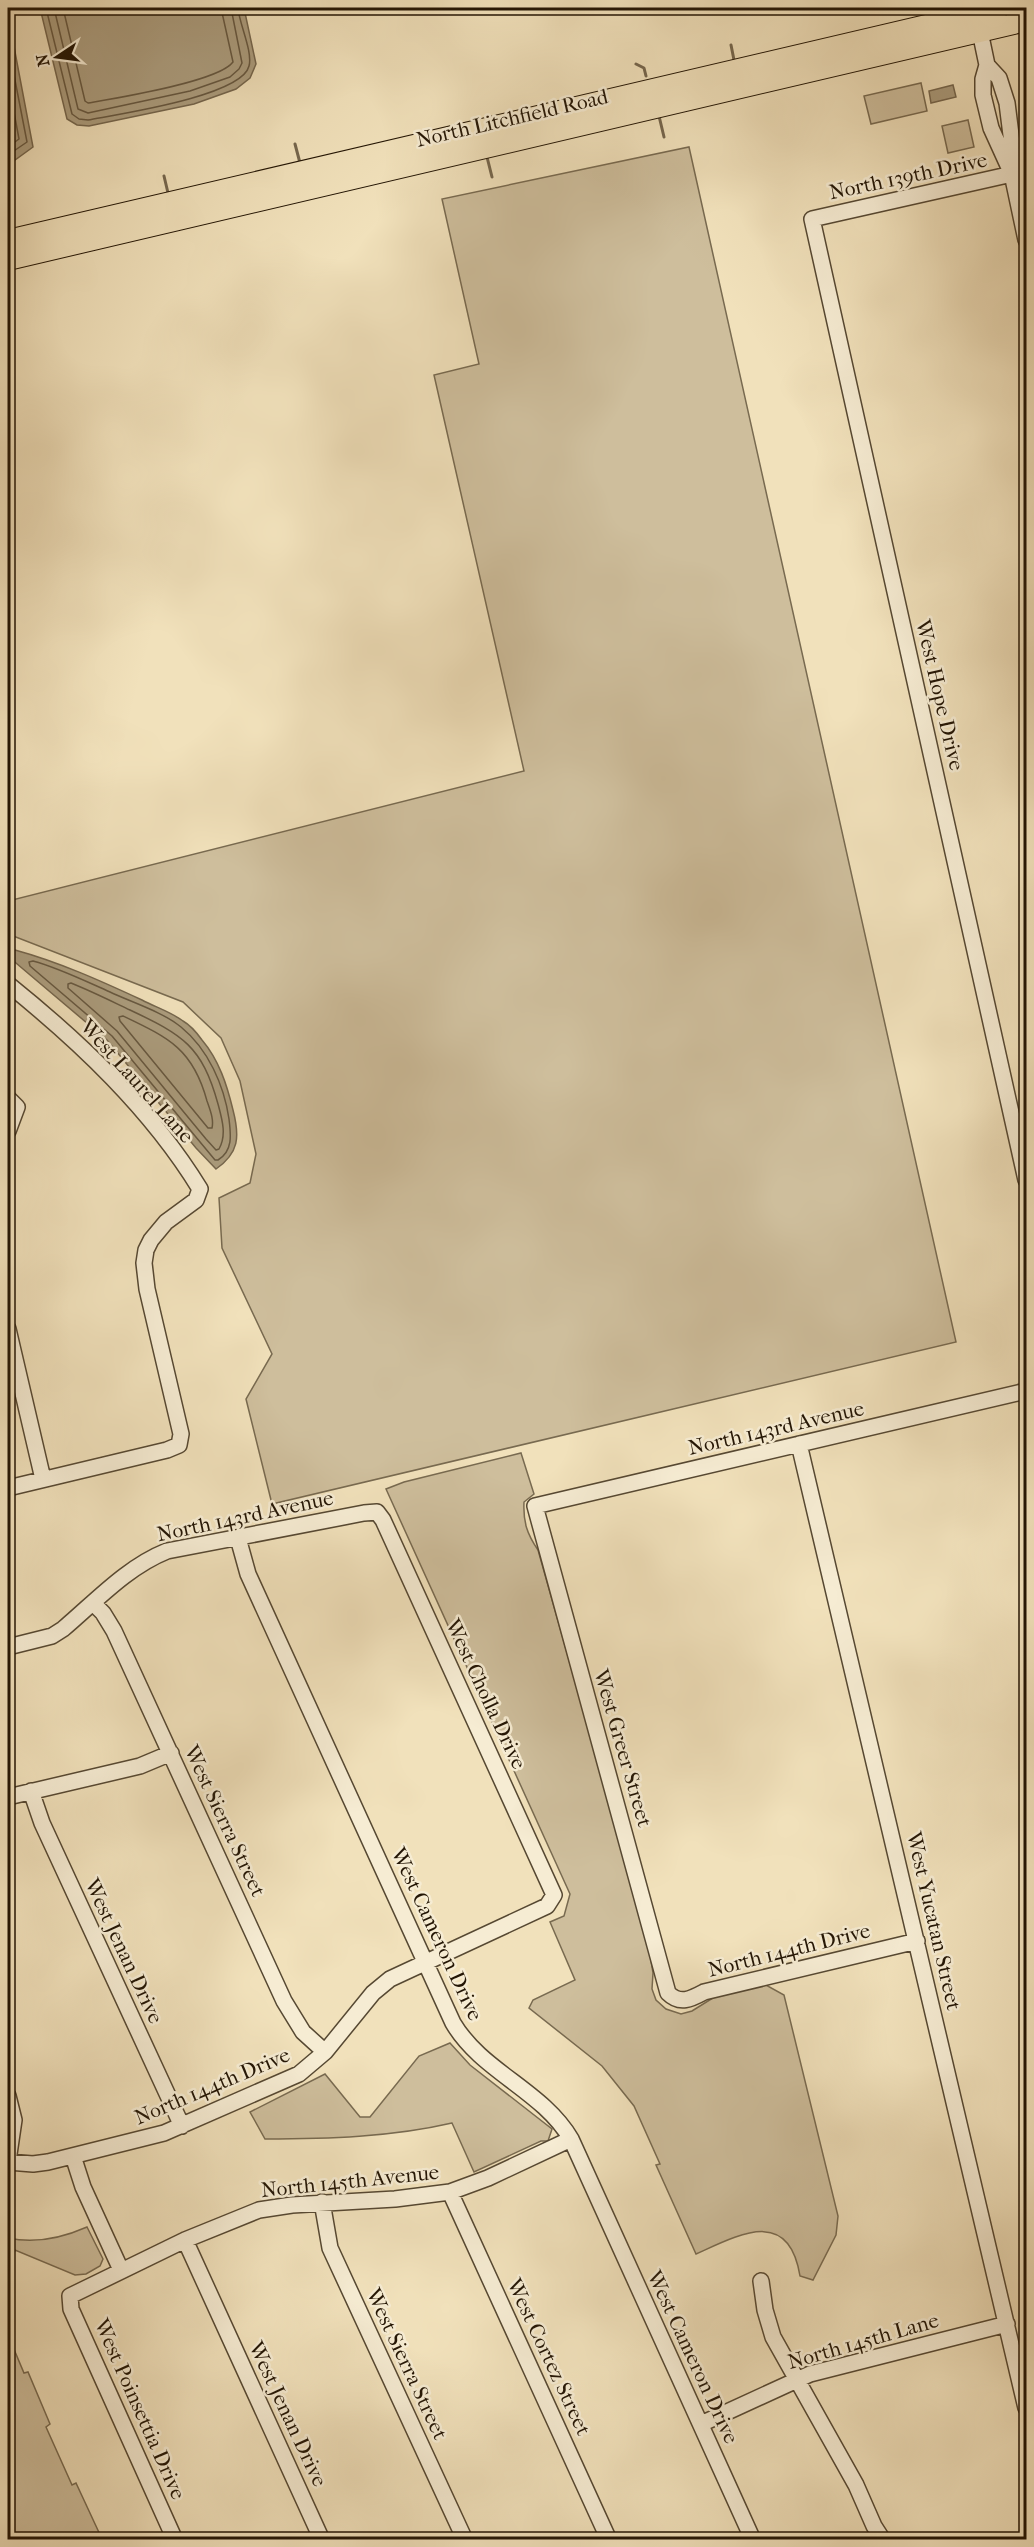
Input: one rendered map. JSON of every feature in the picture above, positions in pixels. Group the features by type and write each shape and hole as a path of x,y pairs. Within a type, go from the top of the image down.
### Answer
{"main road":[{"name":"North Litchfield Road","path":"8,240 354,169 508,143 977,18 999,8"},
{"name":"North Litchfield Road","path":"8,260 635,93 977,18 1026,21"},
{"path":"508,143 523,132 621,108 632,100 635,93"}],"street":[{"path":"977,18 987,65 999,78 1007,103 1012,143 1012,174 1026,240"},
{"name":"North 139th Drive","path":"812,219 1012,174"},
{"name":"West Hope Drive","path":"812,219 1026,1180"},
{"name":"West Laurel Lane","path":"8,984 45,1013 108,1074 149,1121 200,1189 196,1200 165,1222 151,1240 146,1250 144,1263 147,1289 181,1434 179,1445 43,1479"},
{"path":"8,1131 12,1103"},
{"path":"8,1329 43,1479 8,1488"},
{"name":"North 143rd Avenue","path":"535,1506 1026,1391"},
{"name":"West Yucatan Street","path":"799,1444 1026,2408"},
{"name":"West Greer Street","path":"535,1506 659,1955 665,1987 673,1998"},
{"name":"North 143rd Avenue","path":"8,1647 52,1636 131,1570 154,1557 182,1548 377,1512"},
{"name":"West Cholla Drive","path":"377,1512 383,1520 554,1895"},
{"name":"West Cameron Drive","path":"238,1538 248,1574 453,2023 470,2048 542,2104 563,2126 571,2139 753,2540"},
{"name":"West Sierra Street","path":"93,1603 103,1613 114,1631 284,2001 303,2032 325,2052"},
{"path":"8,1797 140,1766 171,1753"},
{"name":"West Jenan Drive","path":"31,1791 42,1823 182,2126"},
{"name":"North 144th Drive","path":"8,2162 33,2164 148,2138 182,2126 299,2074 325,2052 382,1985 426,1962 548,1906 554,1895"},
{"name":"North 144th Drive","path":"673,1998 684,2001 704,1992 917,1941"},
{"path":"8,2096 14,2120 8,2162"},
{"name":"North 145th Avenue","path":"70,2296 184,2240 259,2210 322,2202 395,2199 450,2192 488,2178 571,2139"},
{"path":"73,2156 83,2187 121,2270"},
{"name":"West Cortez Street","path":"450,2192 609,2540"},
{"name":"West Sierra Street","path":"322,2202 330,2248 465,2540"},
{"name":"West Jenan Drive","path":"184,2240 322,2540"},
{"path":"761,2281 765,2310 773,2337 856,2485 868,2509 874,2533 883,2540"},
{"name":"West Poinsettia Drive","path":"70,2296 71,2309 176,2540"},
{"name":"North 145th Lane","path":"701,2424 796,2380 854,2361 1007,2324"}],"shaded area":[{"path":"921,83 927,111 871,124 864,96"},
{"path":"968,120 974,147 948,153 942,126"},
{"path":"689,147 956,1342 272,1504 246,1399 272,1354 222,1248 219,1198 250,1183 256,1154 240,1081 221,1038 183,1002 8,934 8,901 524,771 434,375 479,364 442,199"},
{"path":"521,1453 534,1494 524,1502 526,1528 538,1550 647,1936 653,1973 652,1989 656,2000 666,2009 681,2014 692,2011 716,1996 766,1985 784,1995 838,2216 836,2235 813,2280 800,2276 794,2254 785,2241 774,2233 745,2234 696,2254 656,2165 660,2164 634,2106 602,2066 529,2008 533,2000 575,1980 550,1922 564,1916 570,1894 386,1489 404,1482"},
{"path":"450,2043 470,2065 552,2129 548,2141 541,2141 474,2172 452,2123 359,2136 265,2139 250,2112 325,2074 360,2117 370,2117 419,2056"},
{"path":"87,2227 103,2259 100,2266 86,2274 75,2275 15,2250 8,2274 8,2238 48,2239"},
{"path":"8,2335 24,2373 28,2372 50,2424 46,2427 72,2485 76,2483 102,2539 9,2539"}],"water":[{"path":"40,8 244,8 256,64 250,78 236,89 194,104 89,126 77,125 67,119"},
{"path":"8,15 33,147 15,160 8,161"},
{"path":"953,85 956,97 931,103 929,91"},
{"path":"15,950 64,966 111,986 173,1015 193,1029 208,1048 222,1073 237,1128 236,1144 224,1163 216,1169 107,1040 10,958 10,952"}],"waterway":[{"path":"930,8 932,13"},
{"path":"731,45 734,60"},
{"path":"636,64 644,68 646,76"},
{"path":"659,116 664,137"},
{"path":"295,144 300,163"},
{"path":"487,157 492,177"},
{"path":"164,176 168,193"}]}
